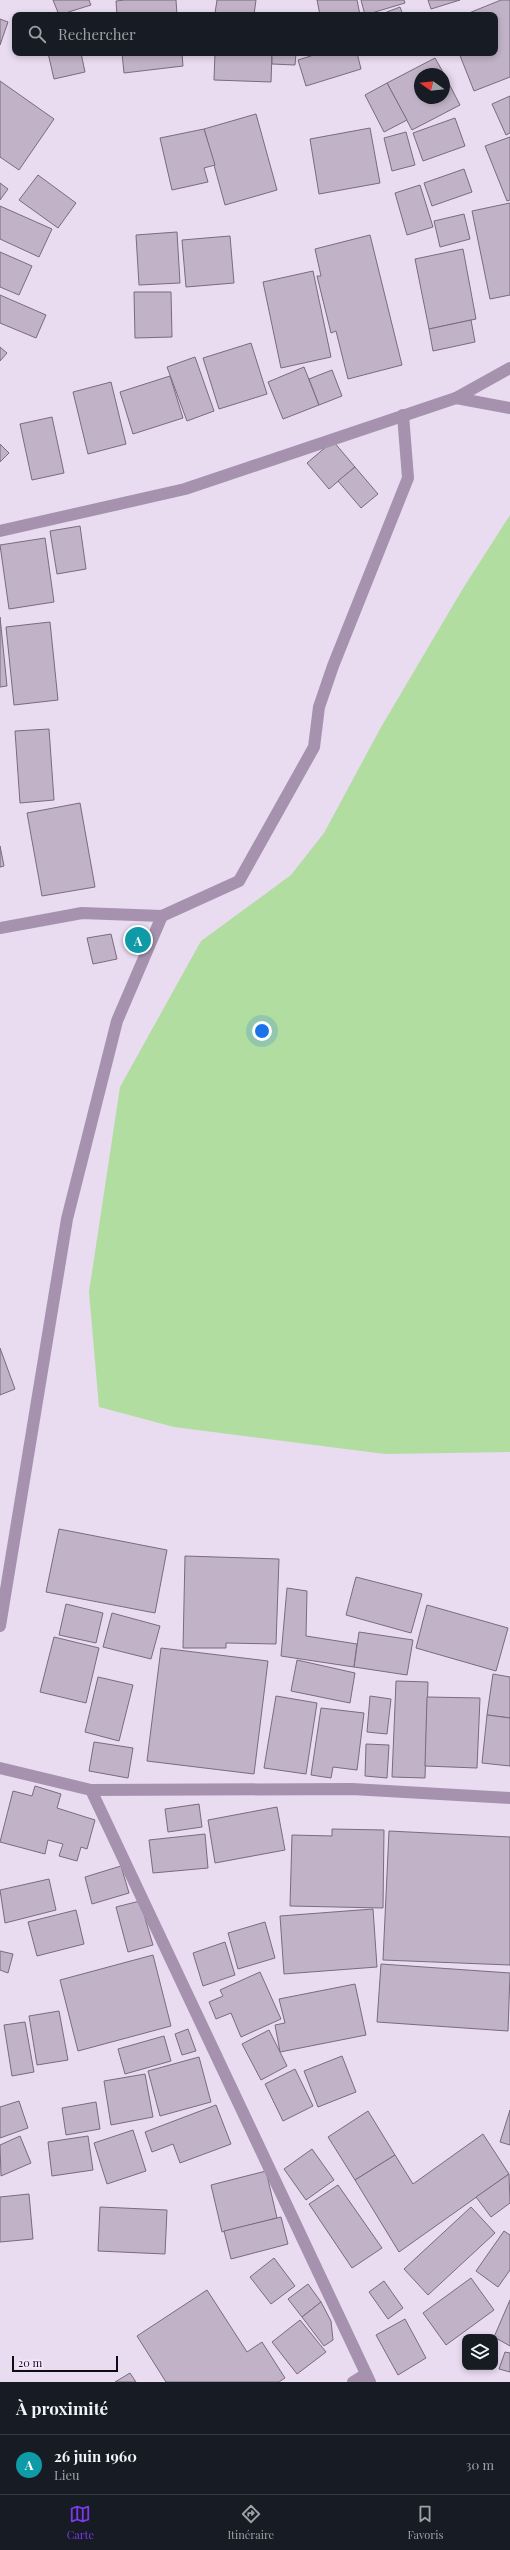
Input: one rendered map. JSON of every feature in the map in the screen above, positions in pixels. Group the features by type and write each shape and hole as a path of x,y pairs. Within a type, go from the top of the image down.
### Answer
{"street":[{"path":"0,531 185,489 456,398 510,368"},
{"path":"456,398 510,408"},
{"path":"0,928 82,913 162,916 238,881 314,747 319,707 333,666 408,478 403,415"},
{"path":"0,1626 67,1219 117,1021 162,916"},
{"path":"0,1768 91,1790 352,1789 510,1798"},
{"path":"91,1790 368,2378 353,2382"}],"green space":[{"path":"510,515 510,1452 385,1454 174,1427 99,1407 89,1292 120,1087 201,941 291,875 324,833 380,729 462,590"}],"building":[{"path":"53,0 89,0 91,5 69,12 58,12"},
{"path":"176,0 177,12 117,12 116,1"},
{"path":"217,0 256,0 254,12 215,12"},
{"path":"317,0 357,0 359,12 319,12"},
{"path":"361,0 404,0 405,3 375,12 364,12"},
{"path":"428,0 460,0 431,9"},
{"path":"501,0 510,0 510,77 474,91 460,56 498,56 498,12 471,12"},
{"path":"400,7 402,12 387,12"},
{"path":"0,19 8,22 0,45"},
{"path":"49,56 82,56 85,72 54,79"},
{"path":"122,56 182,56 183,66 124,73"},
{"path":"215,56 272,56 271,82 214,80"},
{"path":"272,56 296,56 295,65 272,64"},
{"path":"311,56 358,56 361,69 306,86 298,60"},
{"path":"435,58 441,68 416,68"},
{"path":"414,69 414,104 450,104 450,86 460,105 412,130 387,83"},
{"path":"0,81 54,119 19,170 0,157"},
{"path":"387,83 407,120 384,132 365,95"},
{"path":"510,96 510,133 506,135 492,104"},
{"path":"256,114 277,190 225,205 204,129"},
{"path":"455,118 465,146 423,161 413,133"},
{"path":"370,128 380,183 319,194 310,139"},
{"path":"204,129 215,165 204,168 208,182 172,190 160,138"},
{"path":"406,132 415,165 392,171 384,138"},
{"path":"510,137 510,200 507,201 485,146"},
{"path":"464,169 472,192 432,206 424,183"},
{"path":"38,175 76,203 58,228 19,200"},
{"path":"0,183 8,189 0,200"},
{"path":"420,185 433,227 407,235 395,193"},
{"path":"510,203 510,295 490,299 472,211"},
{"path":"0,206 52,229 39,257 0,239"},
{"path":"464,214 470,239 440,247 434,221"},
{"path":"177,232 180,283 139,285 136,235"},
{"path":"370,235 402,365 348,379 336,331 331,333 317,276 321,276 315,249"},
{"path":"230,236 234,283 186,287 182,240"},
{"path":"463,249 476,319 429,329 415,259"},
{"path":"0,252 32,266 19,295 0,287"},
{"path":"313,271 331,357 281,368 263,282"},
{"path":"134,292 171,292 172,337 135,338"},
{"path":"0,295 46,315 36,338 0,323"},
{"path":"471,320 475,342 433,351 429,329"},
{"path":"251,343 267,394 219,409 203,358"},
{"path":"0,347 7,353 0,361"},
{"path":"195,357 214,411 187,421 167,367"},
{"path":"304,367 319,405 283,419 268,382"},
{"path":"332,370 342,396 319,405 309,379"},
{"path":"170,376 183,418 133,434 120,392"},
{"path":"111,382 126,444 88,454 73,392"},
{"path":"52,417 64,473 32,480 20,424"},
{"path":"333,441 355,467 329,489 307,463"},
{"path":"0,444 9,453 0,462"},
{"path":"355,467 378,494 361,508 338,481"},
{"path":"80,526 86,569 57,574 50,531"},
{"path":"45,538 54,602 9,609 0,545"},
{"path":"0,617 7,686 0,687"},
{"path":"50,622 58,700 14,705 6,627"},
{"path":"49,729 54,800 20,803 15,731"},
{"path":"80,803 95,887 42,896 27,813"},
{"path":"0,846 4,866 0,867"},
{"path":"111,934 117,959 93,964 87,938"},
{"path":"0,1348 15,1389 0,1395"},
{"path":"59,1529 167,1550 155,1613 46,1592"},
{"path":"185,1556 279,1559 276,1644 226,1643 226,1648 183,1648"},
{"path":"356,1577 422,1594 411,1633 346,1615"},
{"path":"287,1588 307,1591 306,1636 357,1644 354,1667 281,1656"},
{"path":"66,1604 103,1613 96,1643 59,1635"},
{"path":"427,1605 508,1628 496,1671 416,1648"},
{"path":"112,1613 160,1626 151,1659 103,1647"},
{"path":"359,1632 413,1640 407,1675 354,1667"},
{"path":"54,1637 99,1648 86,1703 40,1692"},
{"path":"161,1648 268,1661 254,1774 147,1761"},
{"path":"297,1660 355,1673 350,1703 291,1691"},
{"path":"493,1674 510,1677 510,1718 487,1715"},
{"path":"98,1677 133,1685 119,1741 85,1732"},
{"path":"396,1681 428,1682 425,1778 392,1777"},
{"path":"276,1696 317,1703 306,1774 264,1768"},
{"path":"370,1696 391,1699 387,1734 367,1732"},
{"path":"427,1697 480,1698 477,1768 425,1766"},
{"path":"321,1708 364,1713 357,1770 333,1767 331,1778 311,1775"},
{"path":"487,1715 510,1718 510,1766 482,1763"},
{"path":"94,1742 133,1748 128,1778 89,1771"},
{"path":"366,1744 389,1745 387,1778 365,1776"},
{"path":"35,1786 61,1794 57,1808 95,1820 87,1849 81,1847 77,1861 59,1856 63,1844 48,1840 45,1854 0,1842 13,1791 32,1796"},
{"path":"199,1804 202,1827 168,1832 165,1809"},
{"path":"277,1807 285,1850 215,1863 208,1820"},
{"path":"332,1829 384,1830 383,1908 290,1906 292,1835 332,1836"},
{"path":"389,1831 510,1837 510,1965 383,1960"},
{"path":"205,1834 208,1868 153,1873 149,1840"},
{"path":"121,1866 129,1893 92,1904 85,1877"},
{"path":"49,1879 56,1910 5,1923 0,1890"},
{"path":"140,1901 153,1945 128,1952 116,1907"},
{"path":"373,1909 377,1967 284,1974 280,1916"},
{"path":"76,1910 84,1944 37,1956 28,1922"},
{"path":"265,1922 275,1958 238,1969 228,1933"},
{"path":"225,1942 235,1975 203,1986 193,1953"},
{"path":"0,1951 13,1954 8,1973 0,1970"},
{"path":"153,1955 171,2026 78,2051 60,1980"},
{"path":"381,1964 510,1973 508,2031 377,2022"},
{"path":"260,1972 281,2019 241,2037 231,2013 216,2019 209,2002 223,1996 220,1990"},
{"path":"355,1984 366,2035 280,2052 275,2025 285,2023 279,1999"},
{"path":"59,2011 68,2060 37,2065 29,2016"},
{"path":"25,2022 34,2072 12,2076 4,2025"},
{"path":"188,2029 196,2051 182,2055 175,2034"},
{"path":"269,2030 287,2066 261,2080 242,2044"},
{"path":"164,2036 171,2061 125,2074 118,2049"},
{"path":"342,2056 356,2092 318,2107 304,2071"},
{"path":"199,2057 211,2102 160,2116 148,2071"},
{"path":"295,2069 313,2106 283,2121 265,2084"},
{"path":"145,2074 153,2117 111,2125 104,2081"},
{"path":"19,2101 28,2128 0,2138 0,2107"},
{"path":"96,2102 100,2129 66,2135 62,2108"},
{"path":"216,2105 231,2144 180,2163 173,2144 152,2152 145,2132"},
{"path":"510,2110 510,2145 500,2142"},
{"path":"368,2111 395,2155 355,2180 328,2137"},
{"path":"133,2130 146,2171 107,2184 94,2143"},
{"path":"483,2134 509,2174 399,2252 355,2180 395,2155 413,2184"},
{"path":"20,2136 31,2163 1,2176 0,2145"},
{"path":"88,2136 93,2170 52,2176 48,2142"},
{"path":"312,2149 334,2180 306,2200 284,2169"},
{"path":"266,2171 277,2218 222,2232 211,2185"},
{"path":"509,2174 510,2203 491,2217 476,2197"},
{"path":"338,2185 382,2248 352,2268 309,2204"},
{"path":"29,2194 33,2239 0,2242 0,2197"},
{"path":"100,2207 167,2210 165,2254 98,2251"},
{"path":"471,2207 495,2233 428,2295 404,2269"},
{"path":"281,2217 288,2244 231,2259 224,2231"},
{"path":"504,2231 510,2235 510,2270 498,2287 476,2271"},
{"path":"274,2258 295,2286 271,2304 250,2277"},
{"path":"471,2278 494,2310 446,2345 423,2313"},
{"path":"384,2281 403,2308 388,2319 369,2292"},
{"path":"308,2284 321,2302 302,2317 288,2299"},
{"path":"207,2290 247,2352 262,2342 285,2378 279,2382 166,2382 137,2336"},
{"path":"510,2300 510,2346 498,2339 498,2334 495,2334"},
{"path":"321,2302 331,2321 333,2340 324,2346 302,2317"},
{"path":"405,2319 426,2358 398,2375 376,2335"},
{"path":"300,2320 326,2352 297,2374 272,2342"},
{"path":"505,2352 510,2353 510,2372 499,2369"},
{"path":"130,2373 136,2382 115,2382"}],"place":[{"name":"26 juin 1960","path":"138,940"}]}
